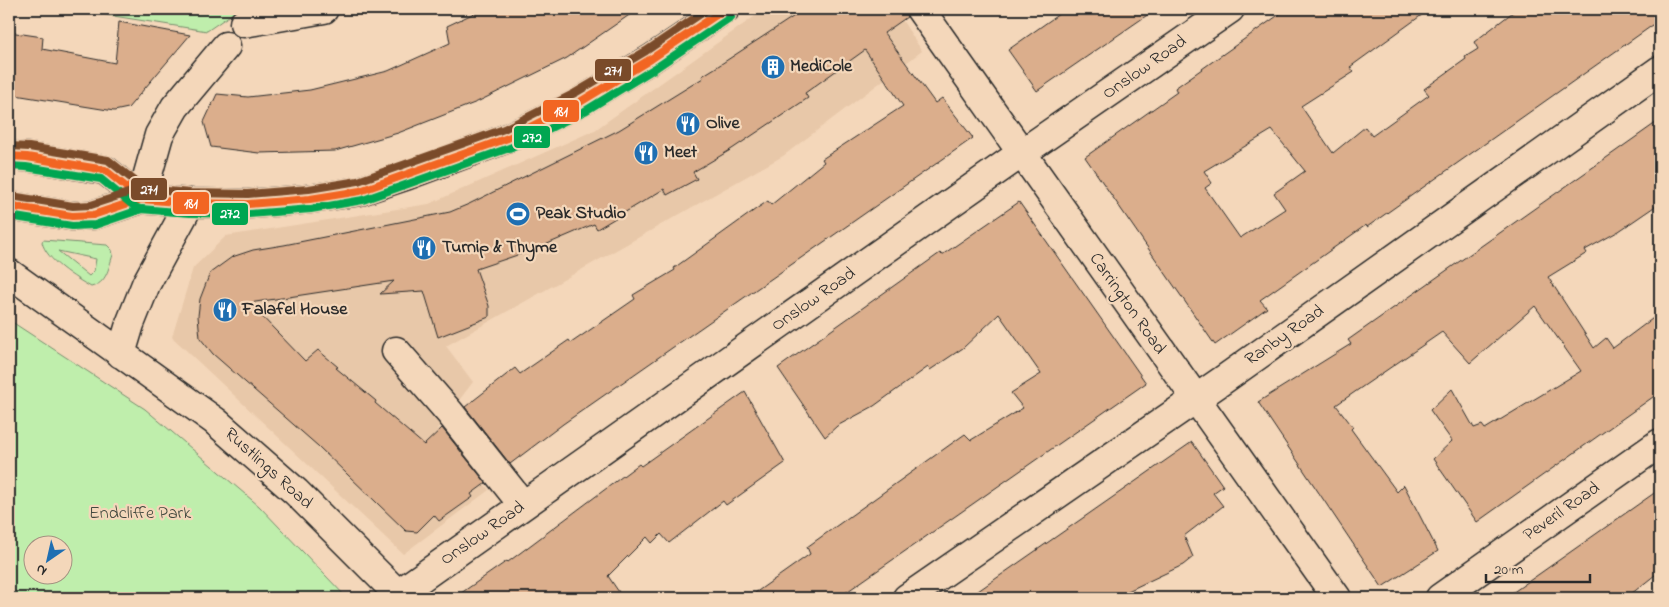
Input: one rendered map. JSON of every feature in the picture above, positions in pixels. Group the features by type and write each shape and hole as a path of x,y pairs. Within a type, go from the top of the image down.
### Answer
{"main road":[{"path":"9,206 72,216 93,216 140,198 190,203 248,204 310,199 360,191 508,138 580,102 652,60 725,9"},
{"path":"9,156 27,157 105,170 140,198"}],"street":[{"path":"244,23 324,9"},
{"name":"Carrington Road","path":"920,9 1337,598"},
{"name":"Onslow Road","path":"400,596 523,505 1230,9"},
{"path":"140,198 160,135 176,107 226,46"},
{"name":"Ranby Road","path":"907,598 1195,399 1660,70"},
{"path":"121,354 130,324 146,284 190,203"},
{"name":"Rustlings Road","path":"9,274 215,421 296,492 400,596"},
{"path":"396,351 450,413 523,505"},
{"name":"Peveril Road","path":"1440,598 1660,443"}],"shaded area":[{"path":"765,9 895,9 922,51 783,156 446,346 473,382 437,429 489,490 403,554 172,337 193,268 226,236 429,204 595,130"}],"green space":[{"path":"70,9 239,9 207,31"},
{"path":"43,240 107,245 112,250 113,255 104,279 91,287 55,262 42,242","holes":["58,251 96,259 94,271 89,276"]},
{"name":"Endcliffe Park","path":"9,320 145,409 259,506 347,598 9,598"}],"building":[{"path":"483,9 638,9 567,58 477,102 398,133 335,151 259,153 211,147 204,122 217,94 248,97 310,90 388,71 450,43 447,26"},
{"path":"805,9 905,9 907,17 884,33 935,103 942,98 973,138 563,424 510,464 465,407 515,368 520,374 569,340 571,343 635,299 633,295 675,270 674,268 756,209 768,201 771,205 824,162 822,159 903,106 865,50 805,93 808,98 732,149 693,172 697,179 667,195 664,189 597,229 594,224 538,248 476,269 489,306 489,317 438,337 424,291 380,294 394,281 249,303 305,361 318,350 424,445 442,428 486,483 471,494 473,497 439,521 434,515 417,532 406,531 318,446 213,354 200,338 198,316 200,299 210,273 232,257 253,250 450,212 469,204 619,130 703,78 702,76"},
{"path":"1066,9 1156,9 1037,91 1008,50"},
{"path":"1287,9 1430,9 1350,67 1354,72 1301,106 1333,153 1365,127 1372,136 1429,95 1424,89 1478,49 1474,42 1517,9 1660,9 1660,20 1367,227 1366,225 1260,300 1267,308 1215,345 1085,157 1177,92 1175,88","holes":["1272,130 1305,171 1274,193 1285,209 1240,238 1205,188 1212,183 1204,171"]},
{"path":"119,22 190,35 128,108 114,111 9,94 9,32 43,37 42,49 115,63"},
{"path":"1660,120 1660,203 1619,231 1585,250 1587,253 1548,277 1594,348 1606,338 1613,348 1660,313 1660,392 1477,522 1433,459 1452,441 1430,410 1452,389 1474,428 1482,425 1485,429 1581,371 1535,306 1470,363 1442,332 1336,405 1397,492 1404,485 1438,551 1382,587 1258,402 1351,344 1348,340"},
{"path":"1019,202 1146,383 838,598 748,598 810,554 807,547 965,434 971,440 1023,408 1011,393 1041,374 999,314 963,348 930,370 928,367 874,406 837,426 825,437 778,368 940,253 942,255"},
{"path":"745,392 785,463 726,505 723,501 669,543 661,534 652,543 647,537 608,576 623,598 454,598 508,562 639,464 641,466"},
{"path":"1192,442 1223,486 1213,493 1223,506 1184,536 1193,557 1183,565 1113,598 968,598"},
{"path":"1660,489 1660,571 1626,598 1505,598"}],"transit line":[{"name":"271","path":"10,146 29,147 108,160 145,189 190,193 248,194 309,189 358,181 504,129 575,93 646,51 708,9"},
{"name":"181","path":"9,156 27,157 105,170 141,199 190,203 248,204 310,199 360,191 508,138 580,102 651,59 725,9"},
{"name":"272","path":"9,166 101,179 140,209 190,213 249,214 311,209 363,200 512,147 585,111 657,67 731,17"},
{"name":"271","path":"11,196 73,206 91,205 140,189 177,192"},
{"name":"181","path":"9,206 72,216 93,215 141,199 176,202"},
{"name":"272","path":"9,216 72,226 95,225 142,209 175,212"}],"place":[{"name":"MediCole","path":"773,67"},
{"name":"Olive","path":"688,124"},
{"name":"Meet","path":"646,153"},
{"name":"Peak Studio","path":"518,214"},
{"name":"Turnip & Thyme","path":"424,248"},
{"name":"Falafel House","path":"225,310"}]}
